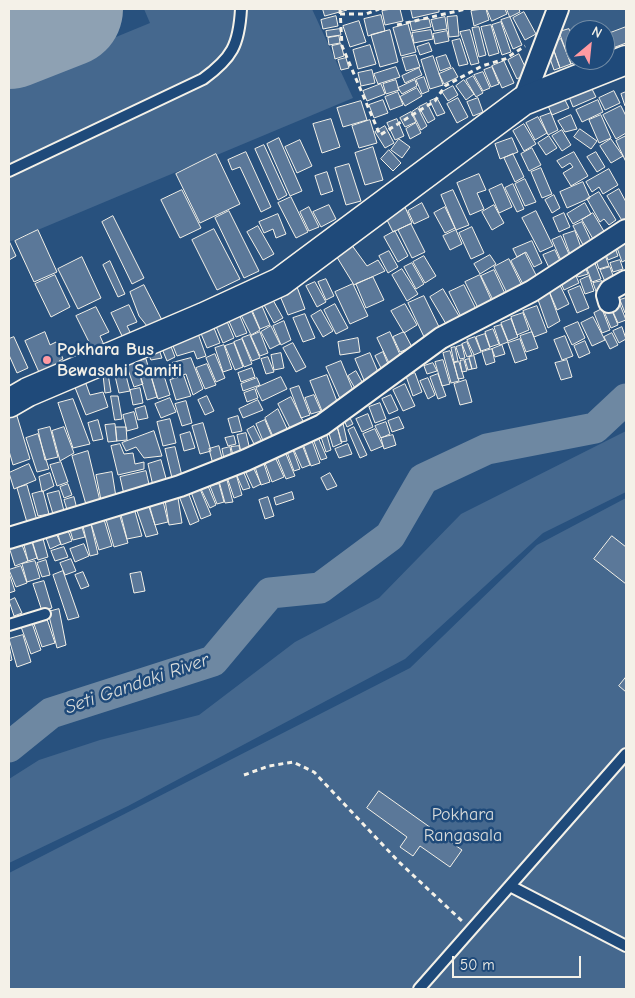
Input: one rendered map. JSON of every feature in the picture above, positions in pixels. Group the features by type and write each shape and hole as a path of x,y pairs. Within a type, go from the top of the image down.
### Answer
{"street":[{"path":"523,101 558,9"},
{"path":"9,403 28,392 204,317 280,282 523,101 626,60"},
{"path":"9,538 180,486 246,460 322,425 441,338 532,291 626,230"},
{"path":"609,302 607,295 610,290 626,281"}],"lane":[{"path":"9,172 203,79 217,69 236,46 241,9"},
{"path":"9,625 45,614"},
{"path":"419,989 626,754"},
{"path":"510,886 626,946"}],"path":[{"path":"340,9 342,46 380,135 436,101 445,86 482,66 505,59 551,28"},
{"path":"340,14 366,14 379,9"},
{"path":"397,25 466,9"},
{"path":"244,775 269,766 293,762 314,772 405,868 472,929"}],"shaded area":[{"path":"569,9 626,9 626,44 615,48 615,20 565,20 565,69 550,75 546,52"}],"green space":[{"path":"144,9 312,9 353,98 9,242 9,81 150,23"},
{"path":"626,431 626,492 543,533 405,659 128,806 9,863 9,779 39,760 100,740 199,715 295,642 379,598 461,514"},
{"name":"Pokhara Rangasala","path":"626,498 626,989 9,989 9,873 410,668 537,545"}],"building":[{"path":"323,9 347,9 347,10 325,16"},
{"path":"400,9 403,21 385,25 382,11"},
{"path":"411,9 439,9 439,12 413,18"},
{"path":"486,9 489,20 474,26 471,11"},
{"path":"487,9 505,9 507,14 492,21"},
{"path":"507,9 519,9 520,12 510,17"},
{"path":"524,12 536,34 525,40 513,18"},
{"path":"381,15 385,31 368,36 364,19"},
{"path":"336,16 338,26 323,29 321,20"},
{"path":"457,16 459,36 449,37 447,17"},
{"path":"445,17 447,29 434,31 431,20"},
{"path":"510,17 522,45 513,49 501,20"},
{"path":"429,19 431,27 412,31 410,22"},
{"path":"359,21 366,42 350,47 343,26"},
{"path":"501,22 511,52 502,55 492,25"},
{"path":"408,24 416,52 401,56 393,28"},
{"path":"491,25 499,53 489,56 481,27"},
{"path":"479,27 486,55 479,57 472,28"},
{"path":"626,27 626,43 615,47 615,31"},
{"path":"340,29 341,35 327,37 326,31"},
{"path":"390,30 398,62 380,67 371,35"},
{"path":"431,30 433,39 414,43 412,33"},
{"path":"470,30 479,63 471,65 460,32"},
{"path":"565,30 565,48 559,32"},
{"path":"447,31 449,41 435,44 433,34"},
{"path":"339,36 340,43 329,45 328,38"},
{"path":"460,39 468,64 459,66 452,41"},
{"path":"561,39 565,49 565,66 560,68 551,42"},
{"path":"429,43 432,51 420,55 417,47"},
{"path":"341,44 344,56 335,59 332,46"},
{"path":"370,45 376,64 358,69 353,50"},
{"path":"554,51 560,68 554,70 548,53"},
{"path":"519,54 528,73 517,79 508,60"},
{"path":"416,55 420,67 406,71 402,58"},
{"path":"446,55 451,67 440,71 436,58"},
{"path":"433,56 443,85 430,89 421,60"},
{"path":"346,58 349,68 341,70 338,60"},
{"path":"504,61 514,83 502,88 492,66"},
{"path":"396,67 400,77 378,84 374,74"},
{"path":"492,67 499,84 491,87 484,70"},
{"path":"419,68 422,75 405,83 402,76"},
{"path":"453,68 458,77 444,84 439,74"},
{"path":"372,70 375,83 361,86 358,73"},
{"path":"483,72 490,88 483,91 474,75"},
{"path":"473,76 483,93 476,97 466,80"},
{"path":"424,77 429,91 422,94 416,80"},
{"path":"396,80 399,90 386,94 383,84"},
{"path":"415,80 417,86 402,94 398,88"},
{"path":"464,80 474,94 466,100 456,86"},
{"path":"589,83 596,97 573,107 567,92"},
{"path":"381,84 385,94 367,101 363,91"},
{"path":"453,86 458,95 448,101 442,92"},
{"path":"417,88 422,96 405,106 400,97"},
{"path":"614,91 620,103 605,110 599,98"},
{"path":"398,92 403,105 390,110 385,97"},
{"path":"626,92 626,106 625,106 621,94"},
{"path":"562,94 569,108 552,115 546,101"},
{"path":"437,98 445,113 437,116 430,101"},
{"path":"458,98 468,117 457,123 447,104"},
{"path":"478,98 483,112 473,116 467,102"},
{"path":"383,100 388,113 374,118 369,105"},
{"path":"598,100 603,112 582,122 576,110"},
{"path":"361,101 367,120 343,127 337,108"},
{"path":"427,103 435,119 428,123 419,107"},
{"path":"621,106 626,116 626,133 616,139 603,115"},
{"path":"418,108 427,126 421,130 412,112"},
{"path":"411,112 416,122 405,127 400,118"},
{"path":"551,113 558,130 548,135 540,117"},
{"path":"571,115 577,129 565,132 558,121"},
{"path":"601,115 611,138 599,143 589,120"},
{"path":"538,117 547,133 535,140 526,123"},
{"path":"331,119 340,147 322,153 313,124"},
{"path":"397,119 404,136 395,140 387,123"},
{"path":"370,120 377,143 359,148 352,126"},
{"path":"416,123 421,133 410,139 406,129"},
{"path":"524,124 536,144 524,151 513,131"},
{"path":"385,126 394,143 385,148 375,132"},
{"path":"580,129 597,141 591,149 574,137"},
{"path":"562,130 571,145 562,151 552,136"},
{"path":"549,136 557,148 546,155 538,143"},
{"path":"626,136 626,162 616,141"},
{"path":"279,138 302,191 290,196 267,144"},
{"path":"512,138 518,152 500,159 495,144"},
{"path":"399,139 410,147 402,158 391,150"},
{"path":"611,139 623,156 611,163 600,146"},
{"path":"300,140 312,166 297,173 285,147"},
{"path":"264,145 287,195 278,200 255,149"},
{"path":"373,147 383,180 365,185 355,153"},
{"path":"532,148 541,165 529,171 521,154"},
{"path":"389,150 401,163 393,171 381,159"},
{"path":"246,152 271,207 261,212 240,167 232,170 228,160"},
{"path":"574,152 588,176 571,186 563,173 573,167 570,163 562,168 557,161"},
{"path":"596,152 605,167 597,172 587,157"},
{"path":"216,154 240,204 200,223 176,174"},
{"path":"513,154 524,177 515,182 504,158"},
{"path":"349,164 361,201 346,205 335,168"},
{"path":"541,168 552,194 542,198 531,172"},
{"path":"609,169 618,185 603,194 599,187 592,192 586,182"},
{"path":"327,172 333,191 321,195 315,176"},
{"path":"479,174 486,190 477,193 484,209 470,215 457,183"},
{"path":"525,179 536,202 525,206 515,184"},
{"path":"583,182 590,198 567,208 560,192"},
{"path":"502,184 512,207 499,213 489,190"},
{"path":"513,184 524,209 517,212 505,188"},
{"path":"619,189 626,202 626,227 607,196"},
{"path":"182,190 201,228 180,238 161,200"},
{"path":"453,190 469,225 456,230 441,195"},
{"path":"599,192 616,220 609,225 604,219 600,222 587,199"},
{"path":"554,195 560,208 552,213 545,200"},
{"path":"291,197 308,232 296,238 278,203"},
{"path":"422,203 429,217 414,224 408,211"},
{"path":"585,203 591,214 573,224 567,214"},
{"path":"329,205 336,219 321,227 313,212"},
{"path":"494,205 504,223 492,230 482,212"},
{"path":"309,207 319,227 309,231 300,212"},
{"path":"405,207 412,223 393,232 385,216"},
{"path":"445,207 455,228 445,233 434,213"},
{"path":"229,211 259,271 244,278 215,218"},
{"path":"536,211 553,246 540,252 522,218"},
{"path":"564,213 570,227 559,232 553,218"},
{"path":"593,213 605,233 593,239 582,220"},
{"path":"278,214 286,234 276,238 273,229 264,233 259,222"},
{"path":"113,216 144,278 132,284 102,222"},
{"path":"582,222 591,241 583,245 573,226"},
{"path":"411,224 425,252 412,258 398,230"},
{"path":"258,226 274,254 263,260 247,232"},
{"path":"472,227 484,253 471,259 459,233"},
{"path":"214,229 240,279 217,290 192,240"},
{"path":"38,230 57,272 34,282 15,241"},
{"path":"456,230 462,244 450,250 443,236"},
{"path":"395,231 408,256 398,262 384,237"},
{"path":"575,231 583,253 571,257 563,235"},
{"path":"561,236 572,261 563,265 552,240"},
{"path":"623,238 626,245 626,260 622,262 615,242"},
{"path":"532,241 542,263 534,267 526,252 517,257 513,249"},
{"path":"9,244 16,256 9,260"},
{"path":"351,244 367,266 378,260 385,271 354,285 335,254"},
{"path":"614,245 618,256 608,260 604,249"},
{"path":"555,250 563,267 551,272 543,255"},
{"path":"389,251 398,267 388,273 379,256"},
{"path":"604,252 609,266 599,269 594,255"},
{"path":"525,253 541,285 527,292 511,261"},
{"path":"490,255 496,264 480,274 474,264"},
{"path":"424,256 436,276 425,283 413,262"},
{"path":"82,257 101,298 78,309 58,269"},
{"path":"593,258 601,279 592,282 584,261"},
{"path":"509,259 525,292 510,299 494,267"},
{"path":"620,260 623,269 613,272 610,263"},
{"path":"110,261 125,294 118,297 103,265"},
{"path":"583,262 588,274 578,277 574,265"},
{"path":"412,263 424,284 416,289 404,267"},
{"path":"610,267 615,281 606,284 600,270"},
{"path":"402,269 418,294 407,301 392,275"},
{"path":"494,270 508,300 496,306 481,276"},
{"path":"574,271 579,283 564,290 559,278"},
{"path":"55,275 70,307 51,317 35,284"},
{"path":"480,275 494,306 480,312 465,282"},
{"path":"589,276 594,291 585,294 580,280"},
{"path":"373,277 384,300 366,308 356,284"},
{"path":"326,279 334,296 326,300 318,282"},
{"path":"558,281 569,304 557,310 547,286"},
{"path":"602,281 605,292 597,294 593,283"},
{"path":"315,282 326,302 317,307 306,286"},
{"path":"296,284 305,309 288,315 278,291"},
{"path":"353,284 368,316 350,324 335,292"},
{"path":"144,285 164,324 151,331 139,316 130,292"},
{"path":"464,285 479,315 464,323 449,292"},
{"path":"547,286 560,321 548,328 536,294"},
{"path":"580,286 589,308 577,313 568,291"},
{"path":"443,289 462,321 449,329 430,297"},
{"path":"424,296 441,331 425,339 408,303"},
{"path":"626,298 626,312 625,313 620,300"},
{"path":"273,300 283,318 274,323 264,305"},
{"path":"619,302 626,320 618,323 610,305"},
{"path":"335,304 348,328 336,334 324,310"},
{"path":"405,304 417,325 404,333 391,311"},
{"path":"129,305 137,322 127,326 132,336 124,340 111,313"},
{"path":"262,306 270,325 260,329 252,310"},
{"path":"537,306 547,332 534,337 523,311"},
{"path":"610,306 618,325 611,328 603,309"},
{"path":"96,307 109,332 100,336 104,345 93,350 76,316"},
{"path":"602,309 610,330 602,333 594,313"},
{"path":"251,310 260,330 251,335 241,315"},
{"path":"321,310 333,331 323,337 311,316"},
{"path":"523,313 529,330 517,335 511,317"},
{"path":"239,314 247,333 236,337 228,319"},
{"path":"305,314 315,338 303,342 293,318"},
{"path":"593,317 605,340 592,346 581,323"},
{"path":"210,318 220,343 207,348 197,324"},
{"path":"226,319 234,338 223,343 215,324"},
{"path":"511,319 518,337 508,341 501,323"},
{"path":"284,321 291,340 281,345 273,326"},
{"path":"578,322 585,338 572,345 564,328"},
{"path":"195,325 206,356 197,359 194,351 177,356 173,346"},
{"path":"501,325 508,342 500,345 494,327"},
{"path":"271,326 280,344 270,349 261,332"},
{"path":"622,327 626,339 619,343 613,331"},
{"path":"493,329 499,344 490,347 485,332"},
{"name":"Pokhara Bus Bewasahi Samiti","path":"45,332 50,345 56,342 63,359 59,361 67,378 46,388 25,341"},
{"path":"260,332 268,353 260,356 251,336"},
{"path":"390,332 401,357 389,363 377,338"},
{"path":"404,332 412,347 400,352 393,337"},
{"path":"532,332 538,348 526,352 520,336"},
{"path":"612,333 618,345 610,349 604,337"},
{"path":"485,334 490,348 481,351 476,337"},
{"path":"250,335 260,358 252,361 242,338"},
{"path":"167,336 175,357 167,361 158,339"},
{"path":"565,336 573,356 562,360 554,340"},
{"path":"14,337 28,368 17,373 9,355 9,339"},
{"path":"475,337 481,352 474,355 467,340"},
{"path":"155,338 162,358 151,360 144,344"},
{"path":"358,338 360,352 340,355 338,342"},
{"path":"242,339 252,364 244,367 234,342"},
{"path":"520,339 527,359 515,363 508,343"},
{"path":"585,341 590,353 579,358 574,346"},
{"path":"467,342 472,355 467,357 462,344"},
{"path":"234,343 243,367 235,370 225,346"},
{"path":"293,343 306,367 296,372 283,348"},
{"path":"224,345 232,369 223,372 215,348"},
{"path":"462,345 465,358 460,359 456,347"},
{"path":"502,345 505,354 495,357 492,349"},
{"path":"455,347 458,361 454,362 451,348"},
{"path":"492,349 495,362 486,365 482,352"},
{"path":"450,351 459,381 451,383 443,353"},
{"path":"383,352 389,366 382,370 375,356"},
{"path":"281,353 284,368 274,370 271,355"},
{"path":"370,353 381,379 366,385 355,359"},
{"path":"215,354 225,378 216,382 206,358"},
{"path":"474,356 477,368 472,369 469,357"},
{"path":"268,357 274,372 266,374 261,359"},
{"path":"134,358 143,384 134,387 125,361"},
{"path":"191,358 203,389 193,395 186,374 172,378 168,364"},
{"path":"146,359 157,397 147,400 136,362"},
{"path":"469,359 472,369 468,370 465,360"},
{"path":"122,360 130,391 119,393 112,363"},
{"path":"443,360 450,384 442,386 435,362"},
{"path":"464,360 467,371 462,372 460,361"},
{"path":"567,360 572,377 561,380 555,363"},
{"path":"341,361 355,395 341,401 326,367"},
{"path":"459,362 464,378 458,379 454,363"},
{"path":"433,363 437,371 427,374 424,366"},
{"path":"207,364 216,385 205,389 196,368"},
{"path":"161,366 170,395 158,399 149,369"},
{"path":"252,368 255,377 241,382 238,373"},
{"path":"356,371 365,387 357,392 348,376"},
{"path":"415,373 422,392 413,396 406,376"},
{"path":"108,374 111,392 105,393 103,375"},
{"path":"438,374 446,396 438,399 430,377"},
{"path":"327,375 338,404 322,411 310,381"},
{"path":"184,376 191,396 176,400 170,380"},
{"path":"281,377 287,389 262,401 256,388"},
{"path":"257,378 260,385 243,391 241,384"},
{"path":"428,378 435,395 428,399 420,381"},
{"path":"466,380 472,402 460,405 454,384"},
{"path":"85,381 90,395 103,392 108,407 86,415 74,385"},
{"path":"405,384 415,406 403,411 393,390"},
{"path":"299,386 310,415 301,418 290,389"},
{"path":"140,388 143,403 133,405 130,390"},
{"path":"255,389 258,398 247,402 244,393"},
{"path":"314,395 321,411 311,414 305,398"},
{"path":"391,395 398,410 389,414 382,399"},
{"path":"111,396 118,396 122,419 115,420"},
{"path":"207,396 214,411 205,415 198,400"},
{"path":"291,397 305,425 292,432 278,404"},
{"path":"170,398 176,412 161,418 155,404"},
{"path":"73,399 90,444 73,448 58,403"},
{"path":"258,400 263,410 243,418 239,409"},
{"path":"186,401 192,423 182,426 175,404"},
{"path":"380,403 386,419 375,423 369,407"},
{"path":"145,406 148,418 138,420 135,409"},
{"path":"278,409 289,433 274,439 265,418"},
{"path":"134,412 138,428 127,431 123,415"},
{"path":"368,414 373,427 362,432 356,419"},
{"path":"17,416 30,459 13,465 9,451 9,418"},
{"path":"238,416 242,431 232,433 228,419"},
{"path":"349,416 353,424 347,427 343,418"},
{"path":"399,417 404,428 392,432 388,421"},
{"path":"170,419 176,443 163,446 157,422"},
{"path":"98,420 103,439 93,441 88,423"},
{"path":"265,420 273,439 264,443 256,424"},
{"path":"386,422 390,434 381,438 375,426"},
{"path":"203,423 211,451 200,454 192,426"},
{"path":"343,423 347,441 341,442 337,425"},
{"path":"115,424 117,441 108,442 105,425"},
{"path":"254,426 263,444 256,448 247,430"},
{"path":"50,427 58,457 45,460 38,430"},
{"path":"64,427 74,453 60,461 52,431"},
{"path":"116,427 126,427 127,440 117,441"},
{"path":"337,427 342,443 333,447 328,430"},
{"path":"354,427 367,455 360,458 348,430"},
{"path":"375,429 383,446 371,451 363,434"},
{"path":"154,431 162,456 144,458 136,447 126,451 122,443"},
{"path":"190,432 195,448 184,451 180,435"},
{"path":"326,432 331,450 326,452 320,434"},
{"path":"246,433 251,454 242,456 237,435"},
{"path":"38,434 49,469 37,472 26,438"},
{"path":"393,435 396,445 384,449 381,438"},
{"path":"234,436 236,444 228,446 225,438"},
{"path":"318,437 327,458 321,460 313,439"},
{"path":"312,441 320,463 311,466 303,444"},
{"path":"120,444 124,454 133,453 135,464 144,462 144,469 118,475 111,446"},
{"path":"348,444 352,454 339,458 335,449"},
{"path":"219,446 224,466 214,468 209,449"},
{"path":"239,446 242,458 234,460 231,447"},
{"path":"175,447 182,476 172,478 165,449"},
{"path":"230,447 233,462 225,464 222,449"},
{"path":"303,447 310,465 302,468 294,450"},
{"path":"293,450 300,469 294,471 287,452"},
{"path":"88,451 101,505 87,508 72,456"},
{"path":"286,454 295,476 286,479 277,457"},
{"path":"276,459 284,477 272,482 265,463"},
{"path":"161,460 167,482 153,486 148,464"},
{"path":"61,462 68,482 57,486 50,465"},
{"path":"29,464 36,480 14,489 9,473"},
{"path":"264,464 270,482 261,485 255,467"},
{"path":"254,469 261,484 253,488 246,473"},
{"path":"146,471 151,493 125,499 120,477"},
{"path":"112,472 116,497 101,500 96,475"},
{"path":"50,473 54,486 42,492 39,477"},
{"path":"244,473 250,488 243,490 237,476"},
{"path":"330,473 337,486 327,490 321,478"},
{"path":"236,474 242,495 234,498 227,477"},
{"path":"227,480 233,502 225,503 219,481"},
{"path":"68,484 72,495 64,498 60,487"},
{"path":"219,484 224,502 217,504 210,486"},
{"path":"27,485 38,524 28,526 17,488"},
{"path":"208,486 216,505 210,508 201,489"},
{"path":"200,489 211,515 201,519 191,492"},
{"path":"43,491 49,514 38,516 32,494"},
{"path":"59,491 64,511 53,514 47,494"},
{"path":"188,492 199,521 190,525 179,496"},
{"path":"292,492 294,499 276,505 274,498"},
{"path":"74,497 78,513 69,516 64,500"},
{"path":"268,497 274,516 265,519 259,500"},
{"path":"178,498 182,523 169,525 165,500"},
{"path":"163,501 168,522 155,525 149,504"},
{"path":"148,504 158,534 146,537 136,508"},
{"path":"134,508 142,536 127,539 120,511"},
{"path":"119,513 128,543 114,547 105,516"},
{"path":"103,516 112,546 99,550 90,520"},
{"path":"90,520 98,554 90,556 82,522"},
{"path":"81,524 85,537 73,540 69,527"},
{"path":"67,528 72,541 61,545 57,531"},
{"path":"55,531 61,544 50,549 45,535"},
{"path":"42,535 48,557 38,560 31,537"},
{"path":"612,536 626,547 626,584 594,559"},
{"path":"31,539 37,558 28,561 23,541"},
{"path":"21,542 28,561 15,566 9,547"},
{"path":"84,544 89,556 75,562 70,549"},
{"path":"64,547 68,557 55,561 51,551"},
{"path":"71,559 76,571 65,575 60,563"},
{"path":"46,560 50,575 42,577 37,563"},
{"path":"35,561 40,578 27,582 22,564"},
{"path":"21,566 27,583 16,587 9,570"},
{"path":"63,571 79,617 68,620 53,575"},
{"path":"83,572 89,586 81,589 75,575"},
{"path":"141,572 145,591 134,593 130,574"},
{"path":"9,573 15,591 9,593"},
{"path":"44,581 52,608 42,611 33,584"},
{"path":"15,598 22,613 14,616 9,601"},
{"path":"59,609 66,645 57,648 48,612"},
{"path":"47,619 55,643 42,647 34,624"},
{"path":"31,620 41,650 31,654 20,624"},
{"path":"23,635 31,662 17,667 9,639"},
{"path":"9,645 12,660 9,661"},
{"path":"626,677 626,692 619,686"},
{"path":"379,791 462,850 450,867 420,846 413,856 400,847 407,837 367,808"}],"waterway":[{"name":"Seti Gandaki River","path":"9,747 51,713 213,661 270,593 320,588 390,536 423,479 487,449 595,428 626,399"}],"runway":[{"path":"9,31 65,9"}],"place":[{"name":"Pokhara Bus Bewasahi Samiti","path":"47,360"}]}
